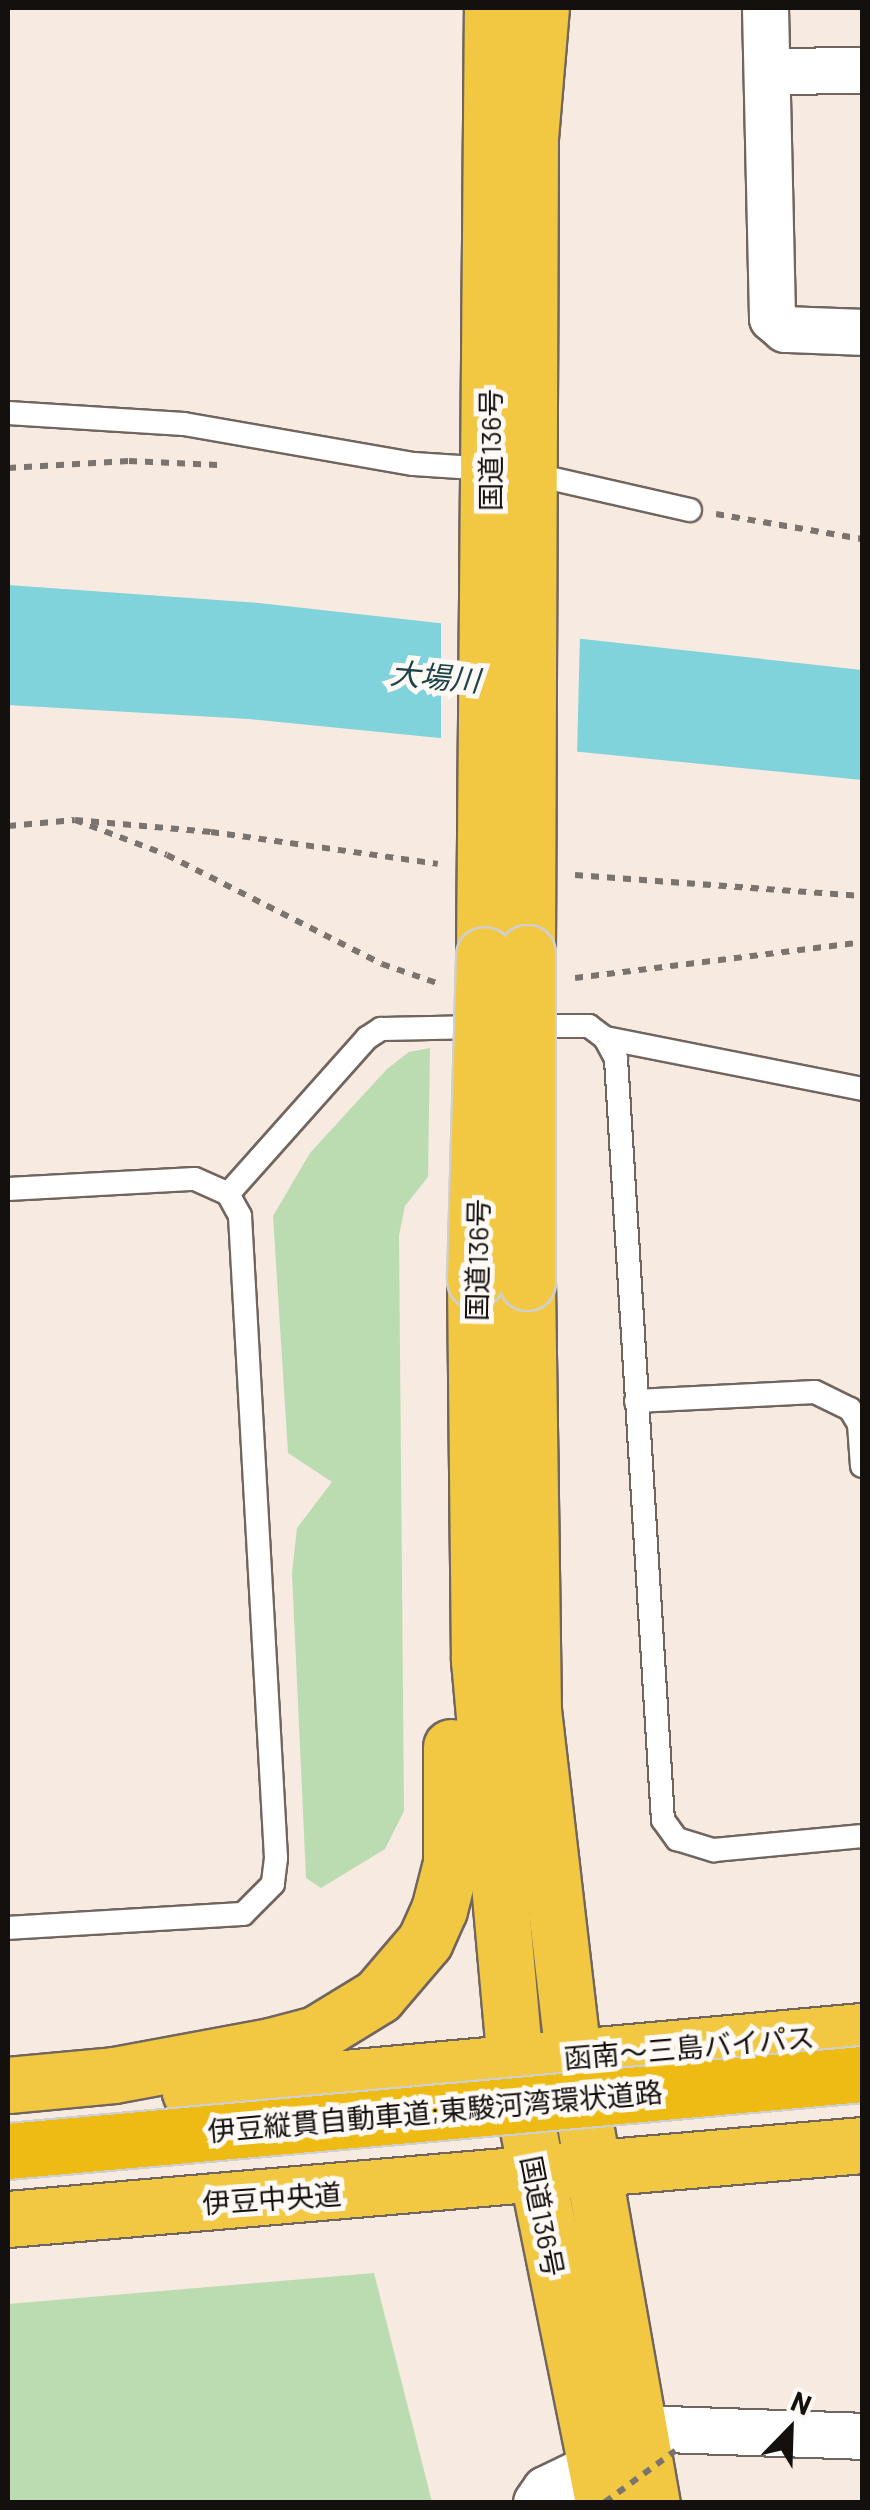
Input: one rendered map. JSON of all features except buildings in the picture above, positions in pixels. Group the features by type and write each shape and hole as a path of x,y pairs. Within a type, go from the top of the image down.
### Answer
{"highway":[{"name":"国道136号","path":"492,8 509,491 508,967 501,1281 475,1536 489,1793 515,2065 600,2490"},
{"name":"国道136号","path":"509,491 541,8"},
{"name":"国道136号","path":"501,1281 533,1710 572,2056 592,2169 656,2440 652,2502"},
{"path":"8,2085 114,2075 316,2034 378,1996 406,1967 439,1910 451,1862 450,1629 475,1536"},
{"name":"函南～三島バイパス","path":"515,2065 572,2056 862,2032"},
{"path":"8,2108 515,2065"},
{"name":"伊豆縦貫自動車道;東駿河湾環状道路","path":"8,2151 862,2074"},
{"path":"536,2176 862,2145"},
{"name":"伊豆中央道","path":"8,2219 536,2176"}],"street":[{"path":"765,8 772,318 785,329 862,332"},
{"path":"768,71 862,70"},
{"path":"656,2440 862,2436"},
{"path":"536,2502 545,2490 600,2490"}],"lane":[{"path":"8,413 184,424 414,464 509,491 690,510"},
{"path":"228,1194 382,1029 589,1026 605,1038 616,1059 662,1820 677,1839 714,1850 862,1836"},
{"path":"605,1038 862,1089"},
{"path":"8,1189 195,1178 228,1194 240,1216 273,1884 262,1903 222,1918 8,1928"},
{"path":"636,1401 815,1392 856,1404 862,1466"}],"path":[{"path":"8,468 128,461 222,465"},
{"path":"690,510 862,539"},
{"path":"75,820 200,871 382,964 428,983 508,967 862,942"},
{"path":"8,826 75,820 862,896"},
{"path":"600,2490 656,2440"}],"green space":[{"path":"430,1048 428,1177 405,1206 399,1235 404,1811 385,1849 321,1888 306,1878 292,1573 297,1528 332,1482 288,1453 273,1216 310,1153 387,1069 409,1052"},
{"path":"374,2273 432,2502 8,2502 8,2304"}],"water":[{"name":"大場川","path":"8,585 259,603 862,670 862,780 249,719 8,705"}],"pier":[{"path":"441,618 580,633 577,757 441,743"}]}
